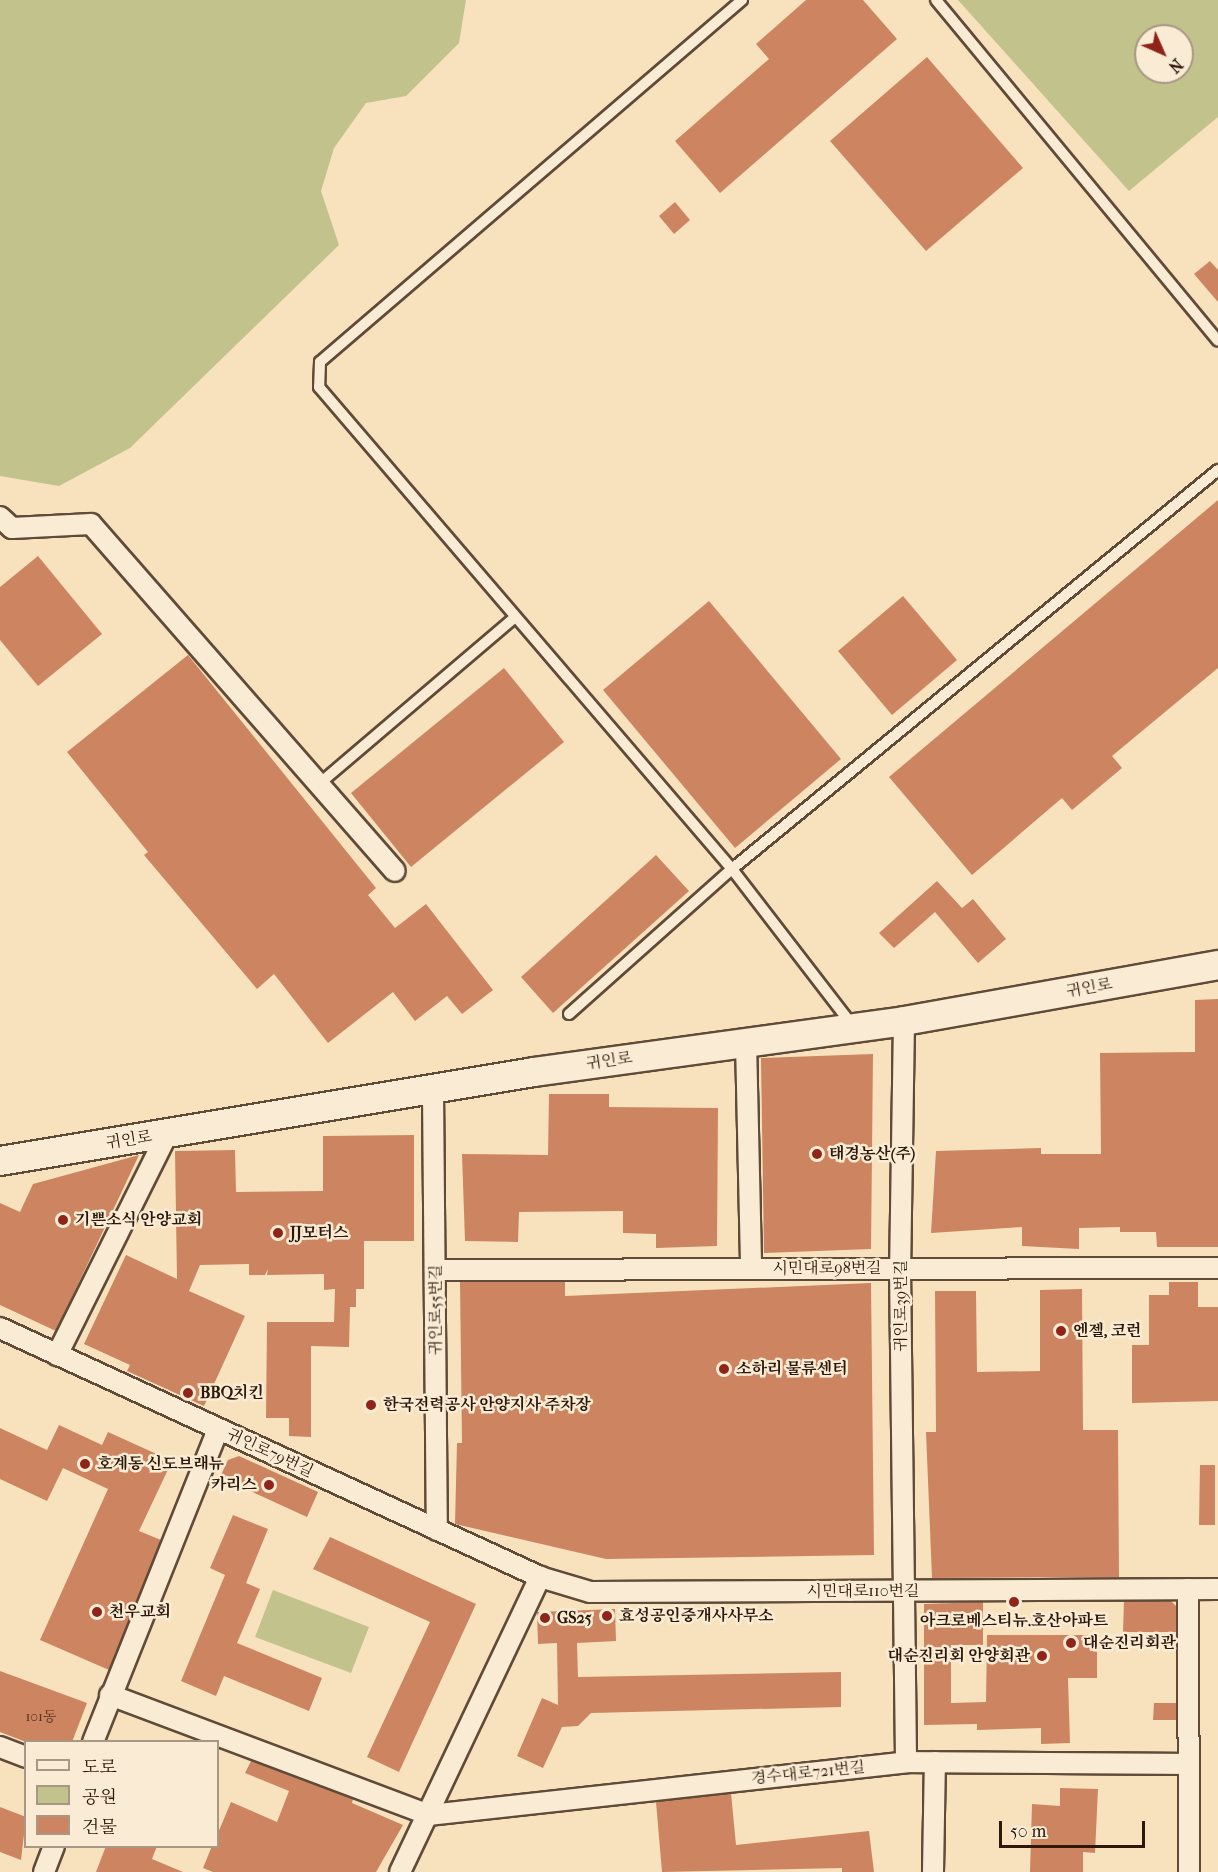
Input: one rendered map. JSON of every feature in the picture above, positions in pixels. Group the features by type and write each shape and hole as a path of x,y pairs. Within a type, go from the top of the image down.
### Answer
{"street":[{"path":"0,517 12,528 91,524 395,871"},
{"name":"귀인로","path":"0,1161 433,1090 853,1026 904,1021 1218,965"},
{"name":"귀인로39번길","path":"904,1021 900,1268 906,1762"},
{"path":"746,1042 751,1268"},
{"name":"귀인로55번길","path":"433,1090 437,1530"},
{"path":"57,1355 167,1134"},
{"name":"시민대로98번길","path":"436,1270 1218,1268"},
{"name":"귀인로79번길","path":"0,1328 540,1576"},
{"path":"94,1740 218,1429"},
{"path":"400,1872 429,1815 540,1576"},
{"name":"시민대로110번길","path":"540,1576 590,1592 1218,1589"},
{"path":"1188,1589 1189,1872"},
{"path":"110,1695 429,1815"},
{"path":"0,1747 24,1756"},
{"name":"경수대로721번길","path":"429,1815 906,1762 1187,1764"},
{"path":"933,1872 935,1762"},
{"path":"44,1872 53,1848"}],"lane":[{"path":"742,0 320,362 319,387 513,619 732,869 853,1026"},
{"path":"936,0 1218,341"},
{"path":"569,1014 732,869 1218,470"},
{"path":"319,784 513,619"}],"green space":[{"path":"0,0 466,0 459,43 406,96 366,103 334,148 321,191 339,245 130,448 59,486 0,476"},
{"path":"958,0 1218,0 1218,117 1129,191"},
{"path":"273,1590 369,1627 351,1673 255,1637"}],"building":[{"path":"806,0 863,0 897,39 720,193 675,141 769,59 756,44"},
{"path":"927,57 1023,168 926,251 830,141"},
{"path":"675,202 690,220 674,234 659,216"},
{"path":"1210,261 1218,270 1218,302 1194,274"},
{"path":"1218,500 1218,668 1112,756 1122,768 1072,810 1062,798 972,875 889,777"},
{"path":"38,556 102,634 38,686 0,640 0,587"},
{"path":"903,596 957,660 892,715 838,651"},
{"path":"709,601 841,759 735,848 603,690"},
{"path":"188,655 376,888 368,895 395,928 426,904 493,990 462,1014 447,996 415,1021 393,992 328,1043 274,974 257,989 144,855 148,852 67,752"},
{"path":"504,668 564,742 411,867 351,793"},
{"path":"656,855 689,891 553,1013 521,977"},
{"path":"937,881 962,908 973,899 1006,939 978,963 935,912 894,948 879,933"},
{"path":"1218,999 1218,1247 1157,1247 1156,1232 1120,1232 1120,1227 1079,1228 1079,1249 1022,1246 1022,1227 931,1233 936,1151 1041,1148 1041,1154 1101,1154 1100,1053 1195,1052 1195,1000"},
{"name":"태경농산(주)","path":"873,1054 871,1249 764,1253 761,1058"},
{"path":"549,1094 609,1094 609,1107 718,1108 717,1246 656,1248 656,1234 623,1233 623,1211 519,1212 518,1242 465,1241 462,1154 548,1155"},
{"path":"414,1135 414,1241 364,1241 364,1289 356,1289 356,1307 350,1307 349,1347 311,1346 311,1437 289,1436 289,1418 266,1418 267,1322 334,1322 335,1289 324,1290 324,1274 267,1275 268,1269 265,1275 249,1275 249,1264 200,1265 189,1291 245,1316 204,1406 127,1371 130,1365 84,1344 126,1255 177,1279 175,1151 235,1150 236,1192 323,1191 323,1136"},
{"name":"기쁜소식 안양교회","path":"139,1155 56,1331 0,1305 0,1203 20,1212 33,1184"},
{"name":"소하리 물류센터","path":"460,1282 565,1282 565,1296 871,1283 874,1555 606,1559 455,1524 457,1443 462,1443"},
{"path":"1169,1282 1198,1282 1198,1307 1218,1307 1218,1401 1132,1403 1132,1345 1149,1345 1149,1295 1169,1295"},
{"path":"1082,1289 1083,1430 1118,1430 1119,1577 932,1578 926,1432 936,1432 935,1291 976,1291 977,1372 1040,1371 1040,1290"},
{"path":"59,1425 102,1445 108,1432 172,1461 139,1531 161,1540 109,1670 40,1640 108,1489 63,1468 47,1501 0,1479 0,1428 47,1450"},
{"name":"카리스","path":"239,1456 318,1492 307,1517 220,1477 228,1460"},
{"path":"1200,1465 1215,1465 1215,1525 1199,1525"},
{"path":"233,1515 268,1529 246,1583 260,1589 237,1643 322,1678 309,1711 224,1676 216,1696 181,1681 225,1575 210,1568"},
{"path":"330,1537 476,1604 399,1772 367,1757 430,1622 313,1569"},
{"path":"1124,1601 1171,1601 1176,1606 1176,1632 1123,1632"},
{"path":"983,1602 983,1645 951,1645 951,1703 986,1702 987,1635 1097,1635 1097,1678 1068,1678 1070,1743 1041,1744 1041,1728 977,1730 977,1724 924,1725 924,1604"},
{"path":"615,1609 616,1641 577,1643 578,1677 841,1672 841,1707 591,1713 578,1726 562,1727 543,1768 517,1756 542,1698 558,1705 557,1643 538,1644 537,1612"},
{"path":"0,1671 87,1703 73,1740 24,1741 0,1732"},
{"path":"1154,1703 1176,1703 1176,1720 1153,1720"},
{"path":"251,1761 353,1799 352,1803 403,1825 376,1872 213,1872 203,1868 211,1848 219,1848 219,1831 231,1802 277,1822 289,1791 245,1773"},
{"path":"1060,1788 1098,1789 1095,1853 1083,1852 1083,1872 1030,1872 1032,1804 1060,1806"},
{"path":"731,1793 736,1845 869,1831 874,1872 842,1872 842,1868 662,1872 656,1802"},
{"path":"0,1807 24,1816 24,1834 21,1860 0,1852"},
{"path":"105,1848 156,1848 152,1859 183,1872 96,1872"}],"place":[{"name":"태경농산(주)","path":"817,1154"},
{"name":"기쁜소식 안양교회","path":"63,1220"},
{"name":"JJ모터스","path":"278,1233"},
{"name":"엔젤, 코런","path":"1061,1331"},
{"name":"소하리 물류센터","path":"724,1369"},
{"name":"BBQ치킨","path":"188,1393"},
{"name":"한국전력공사 안양지사 주차장","path":"371,1405"},
{"name":"호계동 신도브래뉴","path":"85,1464"},
{"name":"카리스","path":"269,1485"},
{"name":"아크로베스티뉴.호산아파트","path":"1014,1602"},
{"name":"천우교회","path":"97,1612"},
{"name":"효성공인중개사사무소","path":"607,1616"},
{"name":"GS25","path":"545,1618"},
{"name":"대순진리회관","path":"1071,1643"},
{"name":"대순진리회 안양회관","path":"1042,1656"}]}
